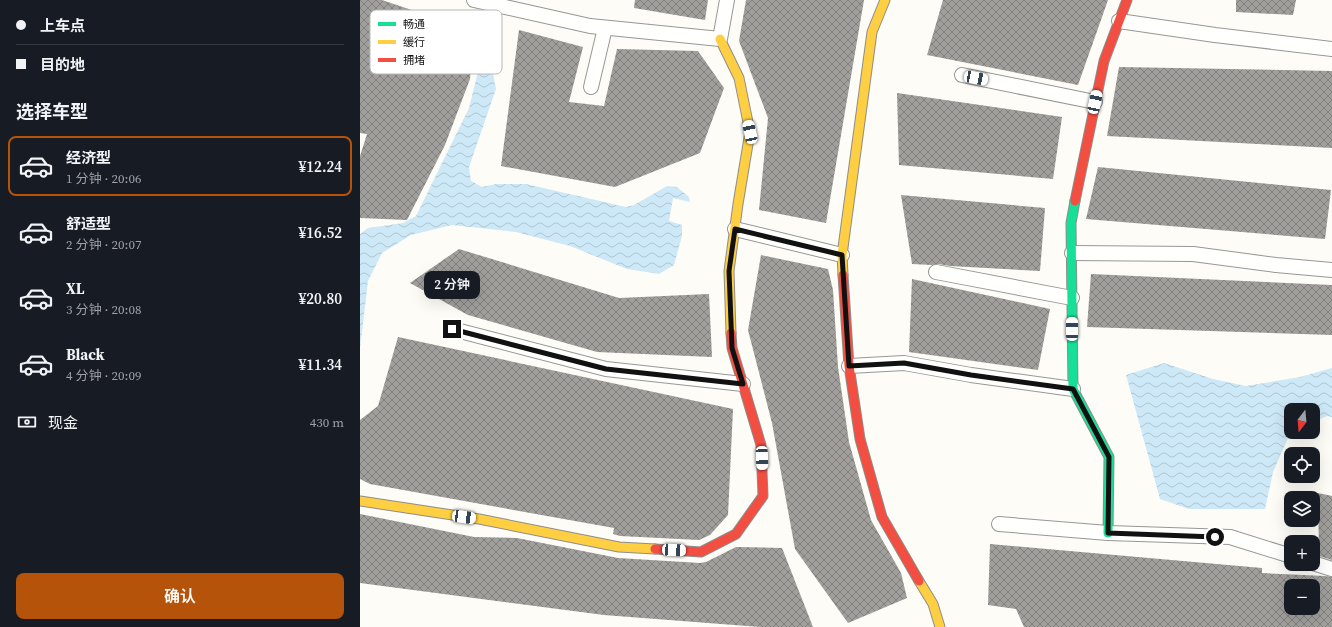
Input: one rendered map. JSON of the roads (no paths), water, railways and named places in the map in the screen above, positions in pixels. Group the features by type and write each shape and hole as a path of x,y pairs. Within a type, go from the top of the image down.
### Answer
{"street":[{"path":"474,0 590,26 720,39"},
{"path":"360,501 479,519 619,547 702,552 736,534 763,496 761,445 732,348 729,271 750,132 739,78 720,39 727,0"},
{"path":"885,0 872,32 842,255 849,366 860,439 882,517 933,604 940,627"},
{"path":"1108,533 1109,457 1073,389 1072,223 1104,61 1127,0"},
{"path":"1119,20 1215,35 1332,49"},
{"path":"591,87 605,28"},
{"path":"962,75 1095,102"},
{"path":"735,229 842,255"},
{"path":"1072,253 1193,254 1276,265 1332,270"},
{"path":"936,272 1072,298"},
{"path":"452,329 606,369 743,384"},
{"path":"849,366 904,363 971,375 1073,389"},
{"path":"999,524 1108,533 1230,537 1284,554"},
{"path":"1320,565 1332,569"}],"water":[{"path":"477,74 493,74 496,89 469,167 471,181 482,187 496,184 526,184 626,207 634,205 667,186 677,187 689,197 690,202 673,198 669,221 682,225 682,236 674,265 659,274 627,269 570,246 516,232 452,225 411,235 382,253 368,281 360,348 360,234 368,228 403,223 416,216 469,108"},
{"path":"1164,363 1213,379 1246,386 1300,377 1332,368 1332,417 1327,416 1320,419 1320,403 1284,403 1284,439 1287,439 1273,472 1265,509 1189,509 1160,499 1126,375"}]}
